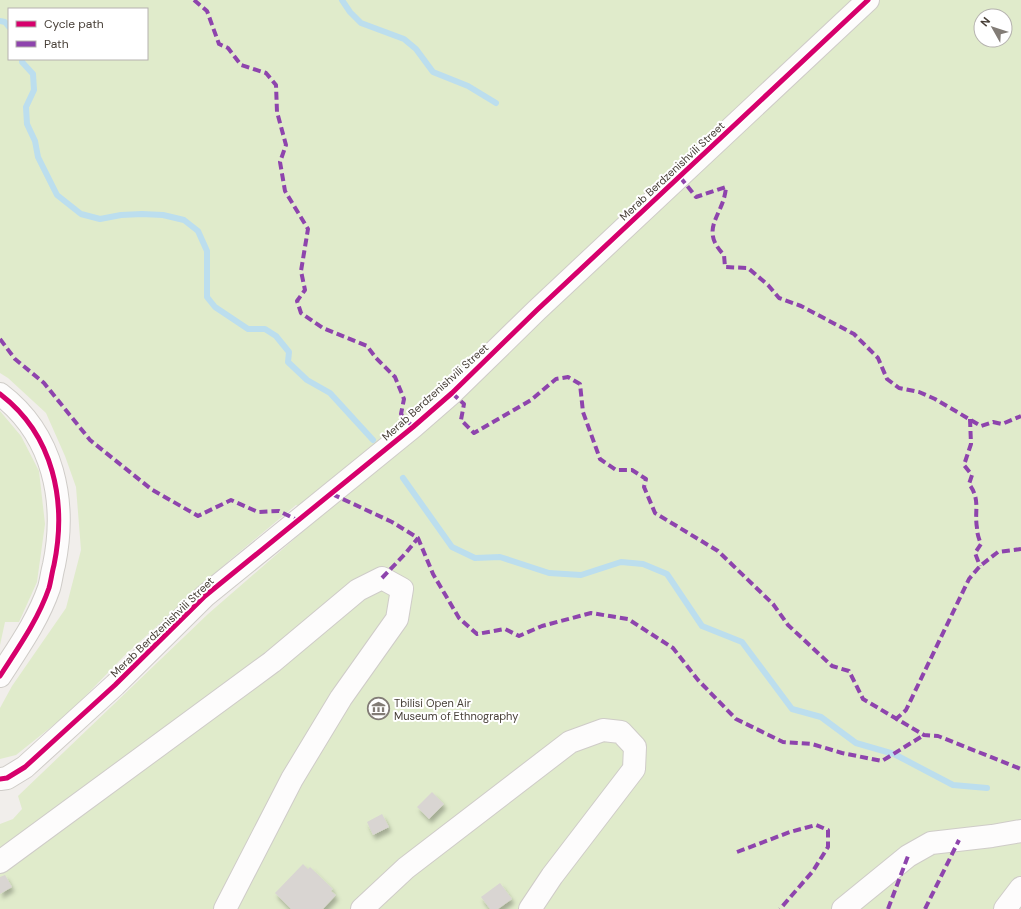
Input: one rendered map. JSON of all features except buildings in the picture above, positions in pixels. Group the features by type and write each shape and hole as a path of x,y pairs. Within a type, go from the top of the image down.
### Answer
{"street":[{"name":"Merab Berdzenishvili Street","path":"0,779 7,778 25,767 116,685 205,596 413,427 452,393 537,310 868,0"},
{"path":"0,394 24,417 39,438 49,457 57,486 60,519 58,548 49,588 35,620 0,676"},
{"path":"0,862 272,662 358,590 382,578 402,589 397,619 341,698 292,779 225,909"},
{"path":"362,909 406,868 570,742 603,730 621,732 635,747 634,769 552,876 530,909"},
{"path":"843,909 908,856 931,843 1021,831"},
{"path":"1005,909 1021,888"}],"green space":[{"path":"0,0 1021,0 1021,909 0,909 0,824 13,819 22,809 18,796 208,614 322,515 296,505 231,559 124,656 70,712 16,755 0,759 0,708 12,686 66,608 81,550 76,487 65,456 46,413 8,378 0,373"},
{"path":"0,411 21,436 39,471 45,524 37,582 19,622 5,622 0,645"}],"waterway":[{"path":"342,0 350,12 361,23 404,39 416,49 433,72 468,86 496,103"},
{"path":"0,21 5,22 8,26"},
{"path":"22,60 22,62 33,74 34,90 26,107 27,124 35,141 38,157 57,195 81,214 100,219 121,215 142,214 163,215 184,220 198,231 207,251 207,297 215,307 248,329 265,329 276,336 289,352 288,362 307,380 330,393 373,440"},
{"path":"403,478 452,547 475,558 500,557 549,573 581,575 621,562 643,564 667,574 702,626 742,642 792,709 821,717 856,743 894,754 953,785 987,788"}],"marked path":[{"path":"194,0 207,11 219,44 228,48 241,65 266,73 276,85 277,112 286,145 280,162 285,191 308,229 301,271 305,290 297,301 301,313 323,328 367,346 376,358 395,377 404,399 401,414 413,427"},
{"path":"680,177 696,197 726,187 713,229 713,237 717,246 724,255 725,267 748,268 768,285 779,298 801,306 854,334 878,358 887,379 899,388 919,392 935,399 981,426 993,422 1002,424 1021,416"},
{"path":"0,339 15,359 44,383 90,440 151,489 198,516 231,500 258,512 279,511 297,520"},
{"path":"452,393 464,404 461,420 474,433 531,400 556,379 568,377 580,384 583,412 600,459 616,470 632,470 646,479 644,487 655,513 718,551 773,604 788,625 832,666 849,671 863,699 924,735 938,736 1021,769"},
{"path":"970,419 971,444 964,465 972,475 969,484 973,490 976,500 976,522 981,544 975,553 980,566"},
{"path":"332,494 392,522 418,538 433,574 459,618 477,634 505,629 519,636 542,626 591,613 628,619 673,648 698,680 736,719 783,742 812,744 842,753 882,761 924,735"},
{"path":"382,578 418,538"},
{"path":"895,720 906,710 969,579 980,566 998,552 1021,549"},
{"path":"737,852 790,832 816,825 828,830 828,847 813,871 780,909"},
{"path":"925,909 959,840"},
{"path":"888,909 908,856"}],"cycle path":[{"path":"0,779 7,778 25,767 115,685 205,596 413,427 452,393 537,310 868,0"},
{"path":"0,394 18,411 33,429 44,450 52,471 57,494 59,517 58,541 49,588 33,623 0,676"}],"place":[{"name":"Tbilisi Open Air Museum of Ethnography","path":"378,709"}]}
